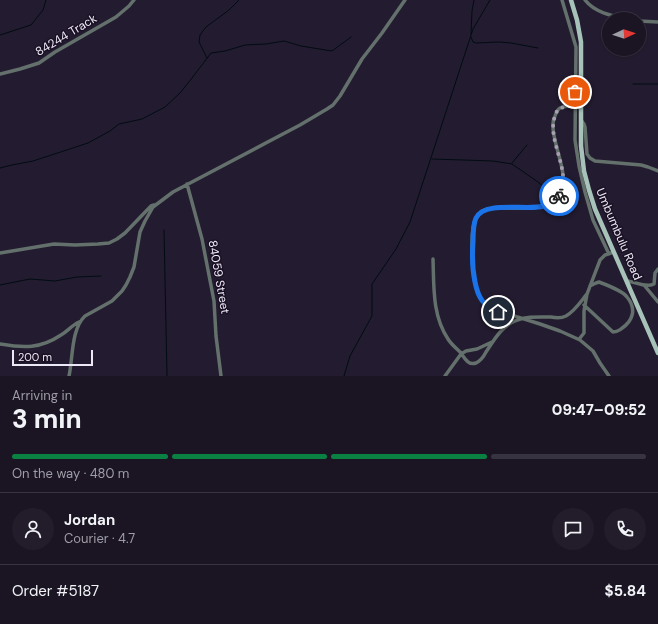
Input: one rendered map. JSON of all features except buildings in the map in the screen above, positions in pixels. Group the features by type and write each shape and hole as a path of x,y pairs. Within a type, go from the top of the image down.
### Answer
{"main road":[{"name":"Umbumbulu Road","path":"571,0 577,20 581,146 583,165 589,190 612,253 627,281 658,352"}],"street":[{"name":"84244 Track","path":"0,74 39,63 55,52 116,17 130,6 134,0"},
{"path":"0,253 54,244 75,245 109,243 126,232 151,206 173,192 327,110 340,96 362,60 405,0"},
{"path":"562,0 578,47 575,140 585,192 593,220 612,253 605,255 600,260 587,294 584,305 584,333 580,340"},
{"path":"586,0 596,10 602,12"},
{"path":"646,21 658,22"},
{"path":"575,104 559,109 552,124 563,178 560,195 545,206 490,208 482,211 476,218 474,224 472,261 473,272 478,293 492,309 553,329 580,340 593,351 609,376"},
{"path":"581,120 585,127 587,154 590,158 595,161 648,167 658,171"},
{"name":"84059 Street","path":"187,184 202,239 214,301 216,336 221,376"},
{"path":"0,344 24,347 40,346 61,335 85,316 112,301 122,291 130,277 134,267 140,232 153,208 159,202"},
{"path":"433,259 436,310 448,338 468,362 475,364 478,363 501,330 506,326 521,319 560,318 566,316 587,294"},
{"path":"627,281 650,286 654,284 655,273 658,269"},
{"path":"584,305 614,333 628,325 632,315 633,308 628,298 623,293 599,282 590,286"},
{"path":"644,285 658,302"},
{"path":"69,376 76,333 80,321"},
{"path":"445,376 461,354 494,342"}],"waterway":[{"path":"0,35 31,25 43,10 46,0"},
{"path":"207,58 199,42 200,35 206,27 229,10 239,0"},
{"path":"471,34 474,0"},
{"path":"344,376 350,356 372,316 372,284 396,249 410,222 473,29 490,0"},
{"path":"0,168 33,161 88,143 110,131 119,124 142,119 165,107 180,93 211,53 225,51 245,45 284,41 301,46 332,51 351,37"},
{"path":"471,37 473,42 476,43 499,42 538,48"},
{"path":"633,84 658,84"},
{"path":"512,163 527,145"},
{"path":"432,159 493,161 512,164 550,192"},
{"path":"164,230 167,376"},
{"path":"0,285 30,279 55,281 77,277 101,276"}],"way so far":[{"path":"559,196 563,178 552,124 559,109 575,104 575,92"}],"route":[{"path":"498,312 482,300 478,293 473,272 473,236 476,218 482,211 490,208 545,206 559,196"}]}
